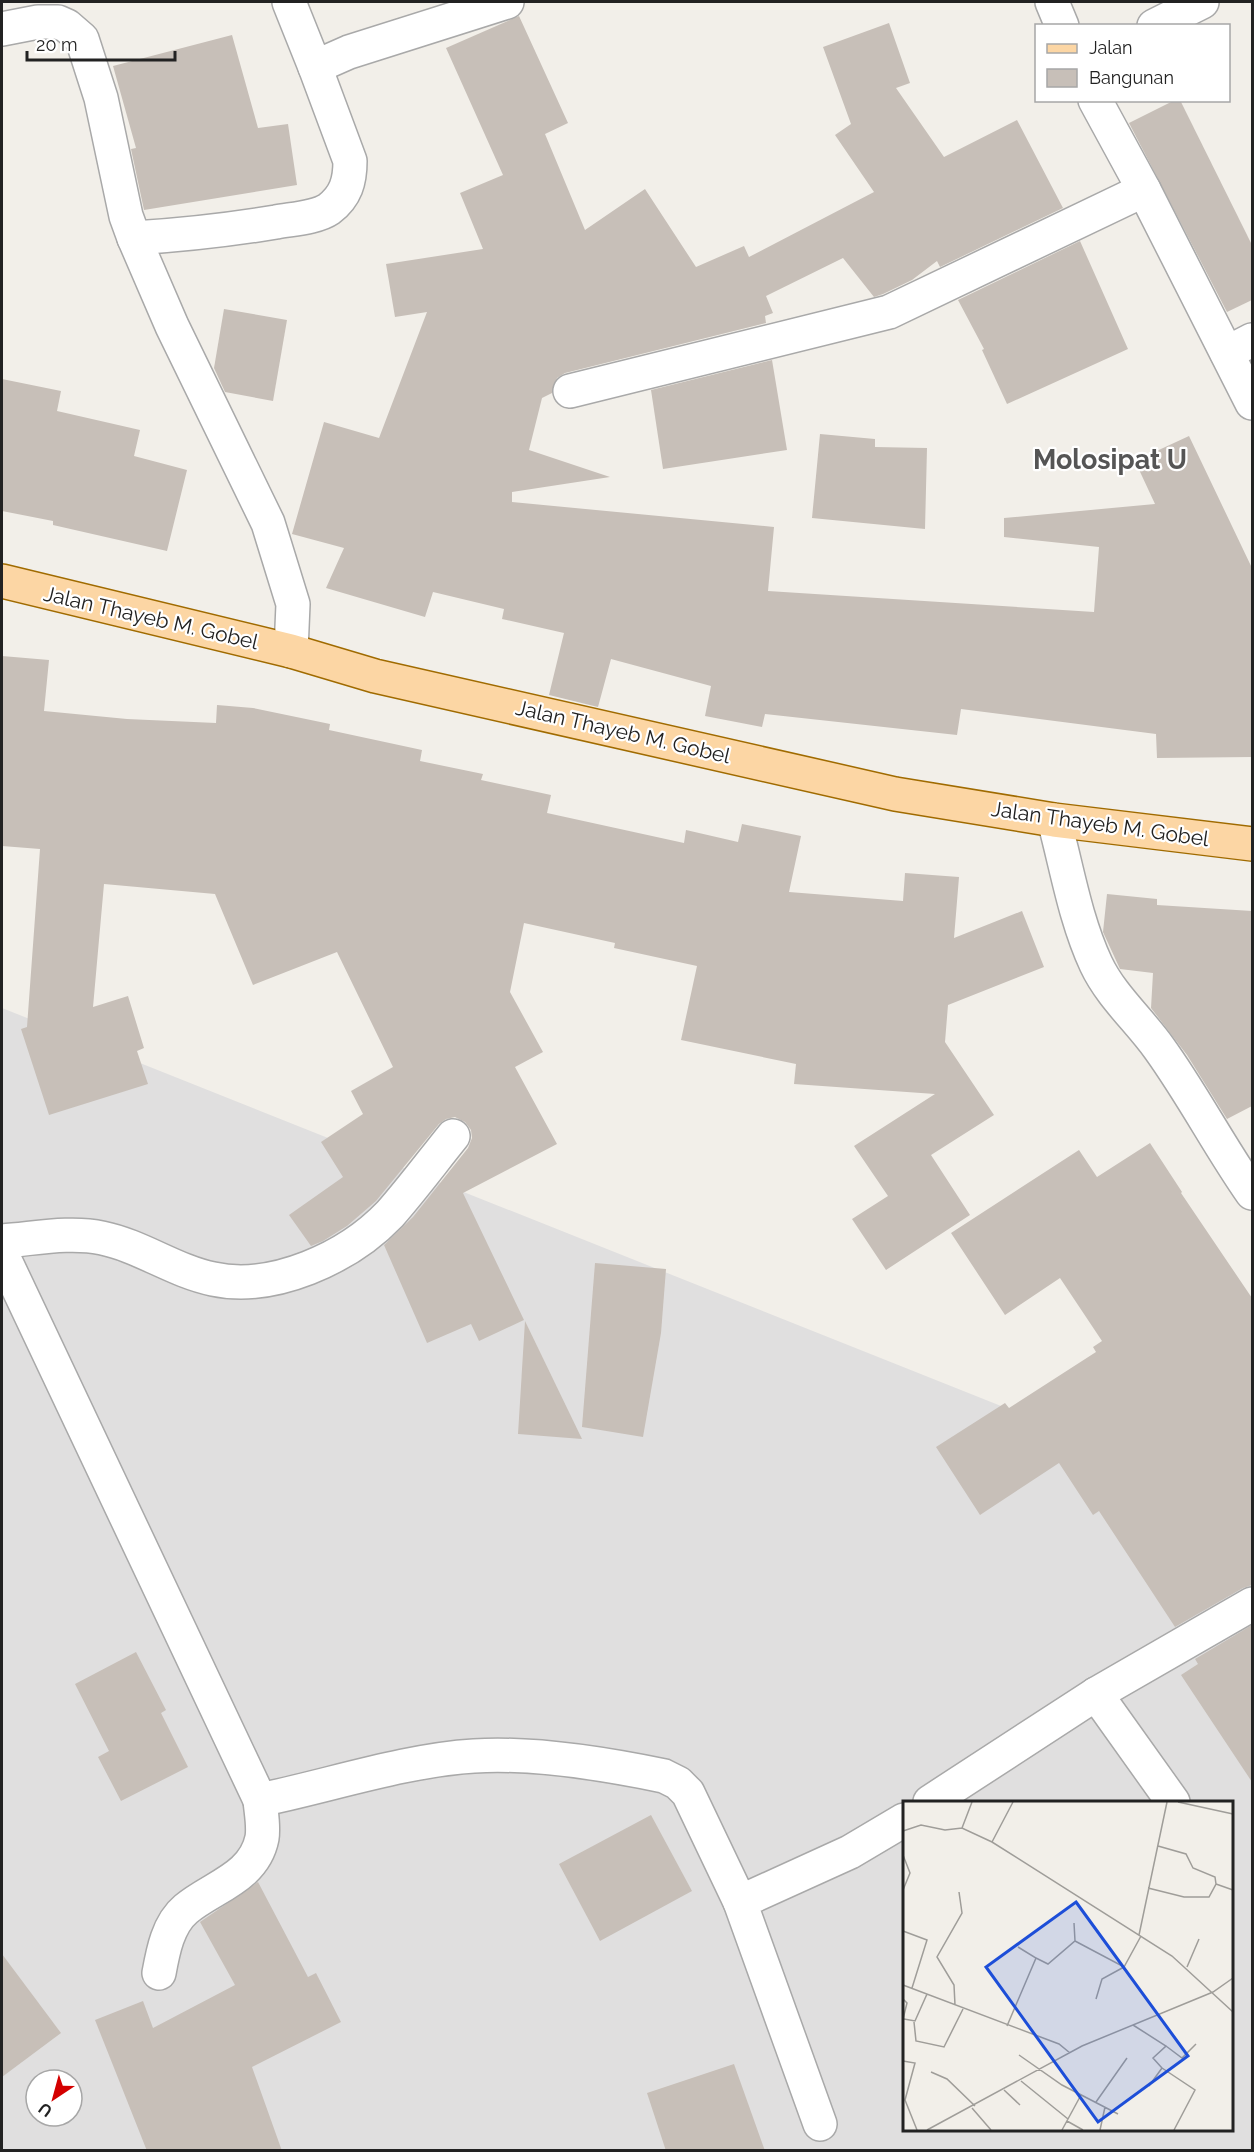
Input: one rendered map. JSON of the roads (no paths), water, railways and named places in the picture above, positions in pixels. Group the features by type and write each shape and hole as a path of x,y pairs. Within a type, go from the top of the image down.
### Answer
{"main road":[{"name":"Jalan Thayeb M. Gobel","path":"2,581 291,651 375,676 884,791 1054,820 1252,844"}],"street":[{"path":"134,238 206,233 299,218 327,210 342,196 350,177 350,161 289,2"},
{"path":"315,68 349,52 507,2"},
{"path":"1052,2 1061,24"},
{"path":"1158,24 1202,2"},
{"path":"2,29 38,22 58,22 75,31 82,39 101,98 126,216 134,238 172,327 268,523 293,604 291,651"},
{"path":"1096,102 1144,190 1240,346 1252,403"},
{"path":"570,391 889,312 1144,190"},
{"path":"1054,820 1085,937 1097,966 1115,994 1159,1048 1226,1157 1252,1194"},
{"path":"2,1241 100,1237 129,1246 211,1279 240,1283 271,1279 307,1270 351,1244 388,1215 453,1136"},
{"path":"2,1254 260,1800 262,1838 256,1852 245,1869 226,1886 184,1911 163,1947 159,1973"},
{"path":"933,1801 1096,1694 1252,1604"},
{"path":"1096,1694 1172,1801"},
{"path":"260,1800 426,1762 475,1756 528,1756 664,1776 678,1783 688,1793 740,1902 820,2124"},
{"path":"740,1902 850,1852 903,1821"}],"district":[{"name":"Molosipat U","path":"1110,460"}]}
